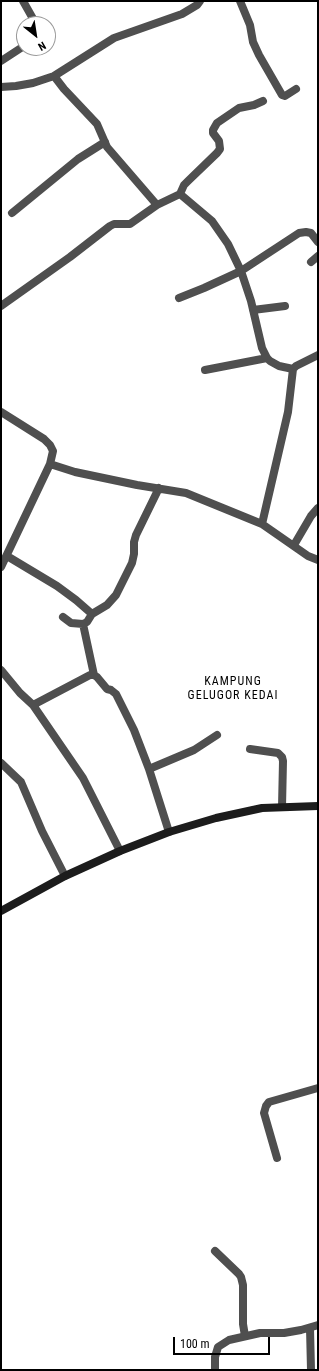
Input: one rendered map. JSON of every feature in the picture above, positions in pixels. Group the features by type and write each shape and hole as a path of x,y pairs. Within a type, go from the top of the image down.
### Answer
{"main road":[{"path":"1,911 66,876 120,851 169,832 216,818 253,810 282,806 318,806"}],"street":[{"path":"23,1 31,16"},
{"path":"1,87 32,83 54,76 120,35 182,14 197,5 200,1"},
{"path":"240,1 250,25 259,55 282,95 285,96 296,89"},
{"path":"1,60 16,51"},
{"path":"54,76 64,89 97,124 105,142 157,205"},
{"path":"1,306 70,257 110,226 114,224 130,224 157,205 180,194 184,185 220,149 219,141 213,133 217,123 239,108 254,105 263,101"},
{"path":"12,213 78,159 105,142"},
{"path":"180,194 212,221 228,244 241,271 253,310 262,348 267,358 279,366 292,369 318,355"},
{"path":"179,298 241,271 299,233 311,233 318,242"},
{"path":"310,262 318,256"},
{"path":"253,310 285,306"},
{"path":"205,370 267,358"},
{"path":"262,524 288,412 292,369"},
{"path":"1,412 44,439 53,451 50,464 4,557 1,567"},
{"path":"50,464 75,472 137,485 186,493 262,524 308,556 318,560"},
{"path":"63,616 71,623 84,624 92,614 102,609 113,600 132,563 136,535 159,488"},
{"path":"294,546 311,516 318,508"},
{"path":"4,557 57,586 92,614"},
{"path":"84,624 94,675 106,689 111,690 119,699 134,730 149,769 169,832"},
{"path":"1,670 20,693 33,705 83,778 120,851"},
{"path":"33,705 90,675 94,675"},
{"path":"149,769 194,750 217,735"},
{"path":"250,749 278,753 282,756 282,806"},
{"path":"1,763 21,782 42,831 66,876"},
{"path":"277,1158 264,1113 266,1106 270,1102 318,1088"},
{"path":"215,1251 241,1277 243,1285 243,1324 245,1336"},
{"path":"215,1370 215,1357 218,1347 229,1340 260,1333 284,1333 314,1326 311,1370"}],"district":[{"name":"KAMPUNG GELUGOR KEDAI","path":"233,689"}]}
